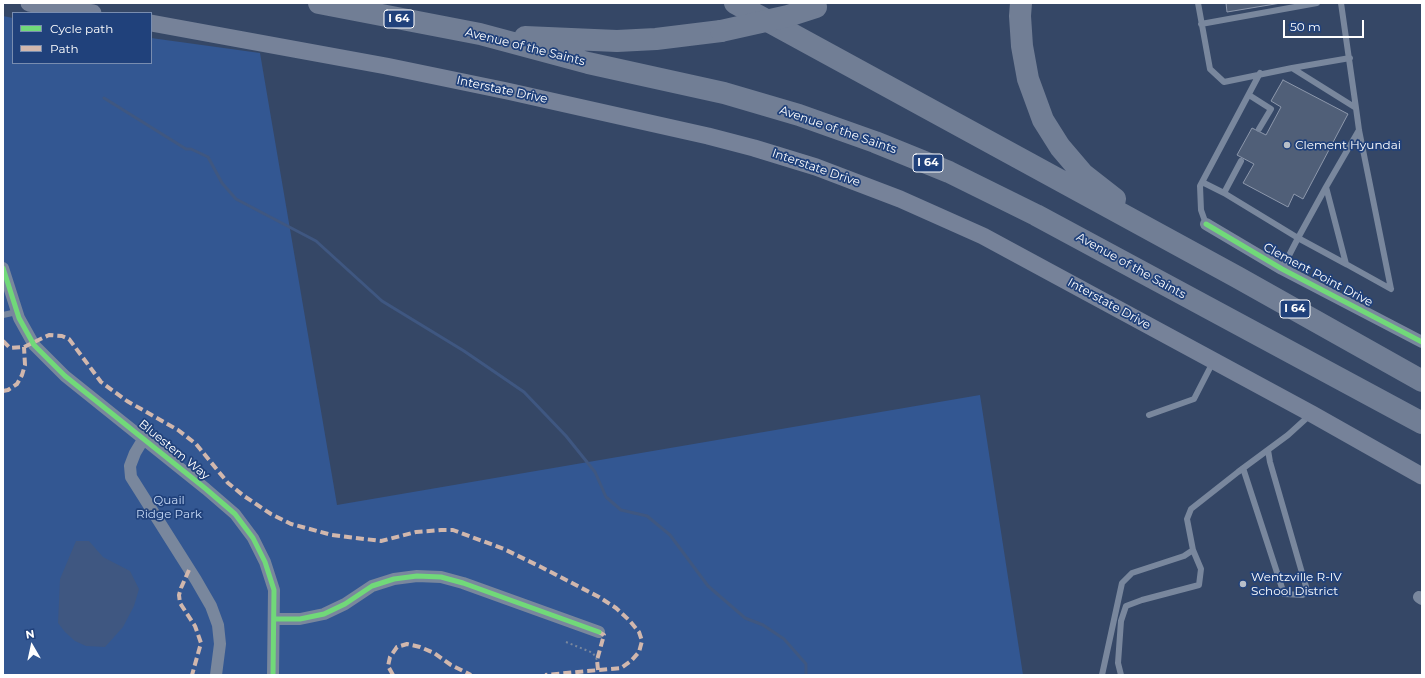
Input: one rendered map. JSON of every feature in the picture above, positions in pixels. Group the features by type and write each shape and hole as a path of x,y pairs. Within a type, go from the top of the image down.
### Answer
{"highway":[{"name":"Avenue of the Saints","path":"319,3 480,34 588,63 685,84 762,104 838,128 911,156 984,188 1422,423"},
{"name":"I 64","path":"735,3 1166,238 1422,382"},
{"path":"1021,3 1020,16 1022,46 1028,79 1043,120 1060,147 1083,174 1166,238"},
{"path":"480,34 580,40 656,38 721,31 780,18 822,5"}],"main road":[{"path":"29,3 87,12"},
{"name":"Interstate Drive","path":"152,23 386,66 507,91 708,136 791,158 822,169 900,199 961,225 1027,259 1312,414 1422,476"}],"street":[{"name":"Clement Point Drive","path":"1206,224 1282,269 1422,342"},
{"name":"Bluestem Way","path":"3,268 19,318 34,346 65,376 144,438 235,514 254,538 265,562 274,590 273,675"},
{"path":"144,438 135,453 130,466 131,477 211,606 218,625 220,644 216,675"},
{"path":"274,618 300,619 324,614 345,604 372,586 394,579 417,576 441,577 463,583 599,632"}],"lane":[{"path":"1198,3 1210,69 1224,82 1260,73 1350,58"},
{"path":"1201,24 1316,3"},
{"path":"1202,182 1224,193 1298,238 1391,289 1359,130 1341,3"},
{"path":"1292,68 1356,108"},
{"path":"1206,224 1201,210 1200,186 1260,73"},
{"path":"1249,95 1271,109 1259,129"},
{"path":"1282,269 1359,130"},
{"path":"1224,193 1241,161"},
{"path":"1326,188 1346,264"},
{"path":"3,315 17,312"},
{"path":"1149,415 1194,399 1214,361"},
{"path":"1121,675 1118,663 1121,621 1126,606 1142,600 1199,585 1201,569 1193,550 1187,519 1191,509 1288,435 1312,414"},
{"path":"1243,468 1284,594 1303,595 1307,590 1270,462 1268,450"},
{"path":"1102,675 1122,583 1132,573 1184,556 1193,550"}],"path":[{"path":"566,642 593,653 597,660"}],"green space":[{"name":"Quail Ridge Park","path":"3,16 12,18 12,64 152,64 152,38 260,53 337,505 980,395 1023,675 3,675"}],"shaded area":[{"path":"76,541 89,541 103,557 130,571 139,589 134,606 123,627 105,647 86,646 75,641 58,623 60,579"}],"building":[{"path":"1226,3 1281,3 1227,12"},
{"name":"Clement Hyundai","path":"1283,80 1348,114 1303,199 1294,194 1288,207 1243,183 1254,164 1237,155 1252,128 1266,135 1281,107 1271,101"}],"waterway":[{"path":"104,98 186,149 191,149 208,157 222,183 236,199 316,241 382,301 464,351 524,392 566,436 595,472 606,497 621,510 647,516 670,535 708,586 745,618 763,625 784,639 806,664 806,675"}],"marked path":[{"path":"3,341 10,348 24,347 49,335 62,336 69,339 101,382 127,401 178,430 196,444 228,483 271,514 291,524 332,535 381,541 416,532 453,530 504,549 599,597 616,608 639,632 642,641 639,652 631,661 621,668 545,675"},
{"path":"3,391 8,390 17,384 22,375 25,365 24,347"},
{"path":"189,570 179,595 180,603 195,626 201,643 192,675"},
{"path":"598,670 597,660 604,635 599,632"},
{"path":"393,675 388,666 390,657 397,647 407,644 420,647 434,653 451,665 471,675"}],"cycle path":[{"path":"1206,224 1282,269 1422,342"},
{"path":"3,268 19,318 34,345 65,376 235,514 253,538 265,562 274,590 273,675"},
{"path":"274,619 300,619 324,614 345,604 372,586 394,579 417,576 441,577 463,583 599,632"}],"place":[{"name":"Clement Hyundai","path":"1287,145"},
{"name":"Wentzville R-IV School District","path":"1243,584"}]}
